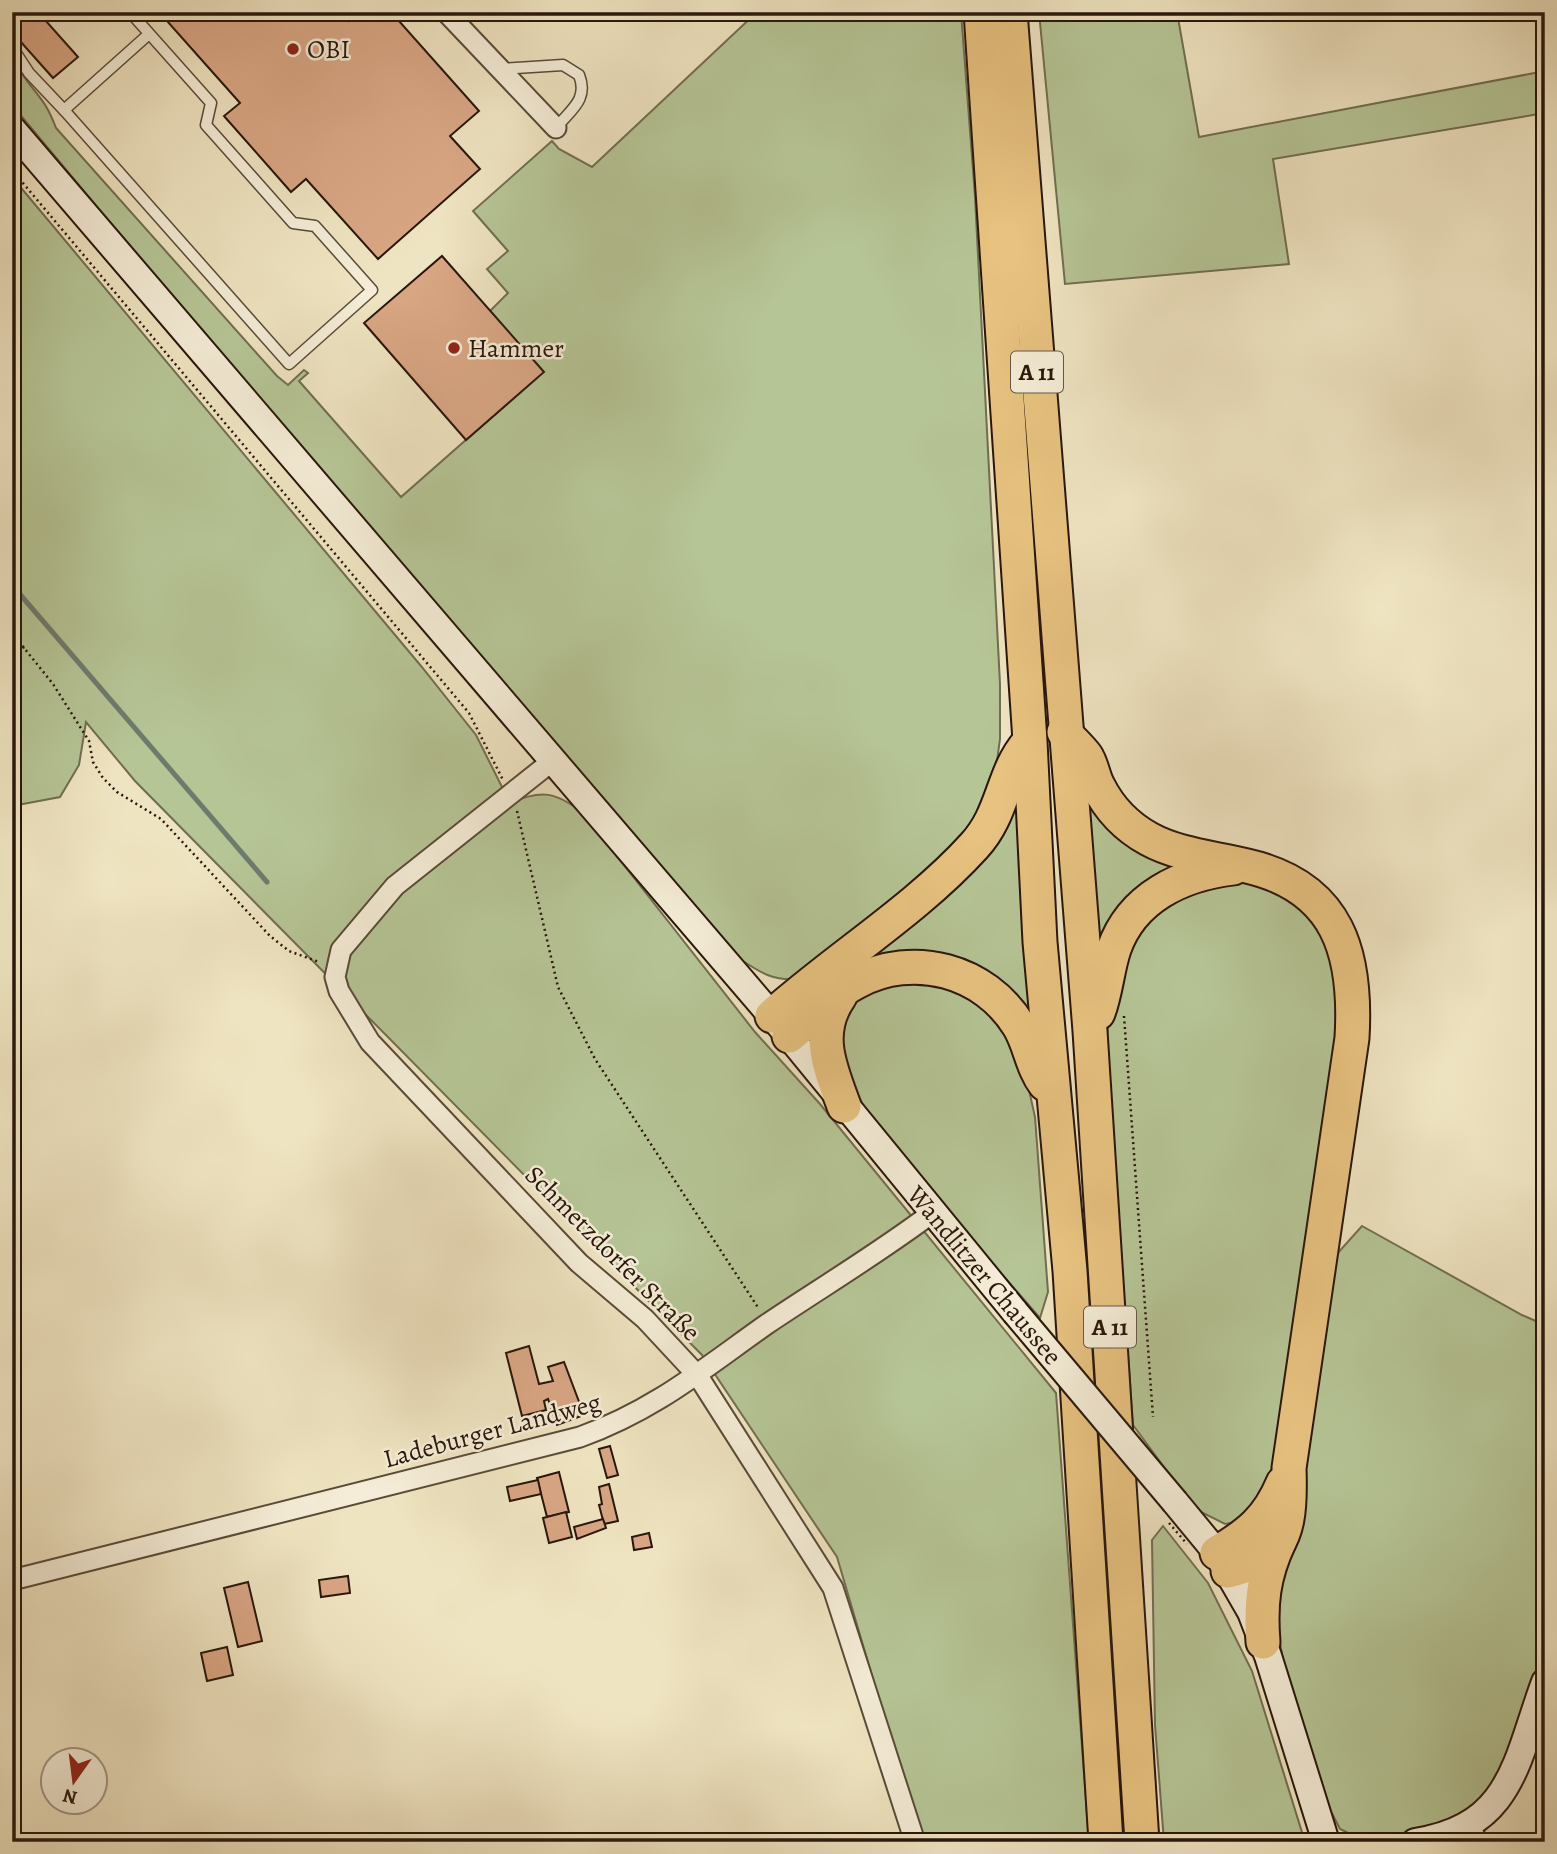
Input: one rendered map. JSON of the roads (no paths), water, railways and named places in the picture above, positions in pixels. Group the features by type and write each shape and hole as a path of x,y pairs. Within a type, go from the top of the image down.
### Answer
{"highway":[{"name":"A 11","path":"981,12 1030,741 1040,943 1056,1098 1105,1842"},
{"name":"A 11","path":"1010,12 1064,733 1090,1031 1142,1842"},
{"path":"1064,733 1086,757 1109,806 1130,827 1150,840 1172,848 1249,866 1286,879 1311,897 1331,918 1350,964 1354,1002 1352,1038 1289,1468 1290,1502 1280,1541 1264,1579 1261,1604 1263,1642"},
{"path":"780,1026 976,844 1004,795 1016,757 1030,741"},
{"path":"1090,1031 1103,1000 1115,946 1140,906 1158,892 1185,878 1209,870 1249,866"},
{"path":"780,1026 876,973 902,967 934,968 964,977 993,995 1020,1026 1041,1078 1056,1098"},
{"path":"844,1106 824,1043 832,1011 847,988"},
{"path":"1222,1562 1267,1516 1289,1468"},
{"path":"1222,1562 1259,1561 1280,1541"}],"main road":[{"name":"Wandlitzer Chaussee","path":"12,129 551,762 780,1026 1222,1562 1263,1642 1326,1842"},
{"path":"1415,1842 1474,1834 1498,1800 1518,1761 1545,1682"}],"street":[{"path":"446,12 556,128"},
{"name":"Schmetzdorfer Straße","path":"551,762 395,886 341,950 335,968 339,991 370,1042 579,1263 645,1319 698,1376 833,1588 915,1842"},
{"name":"Ladeburger Landweg","path":"12,1580 580,1437 623,1422 698,1376 768,1324 932,1213"}],"lane":[{"path":"12,47 29,73 289,364 372,290 315,226 293,223 206,125 211,103 130,12"},
{"path":"64,110 149,34"},
{"path":"501,69 563,65 579,75 583,87 582,98 556,128"}],"waterway":[{"path":"12,585 267,882"}],"place":[{"name":"OBI","path":"293,49"},
{"name":"Hammer","path":"454,348"}]}
